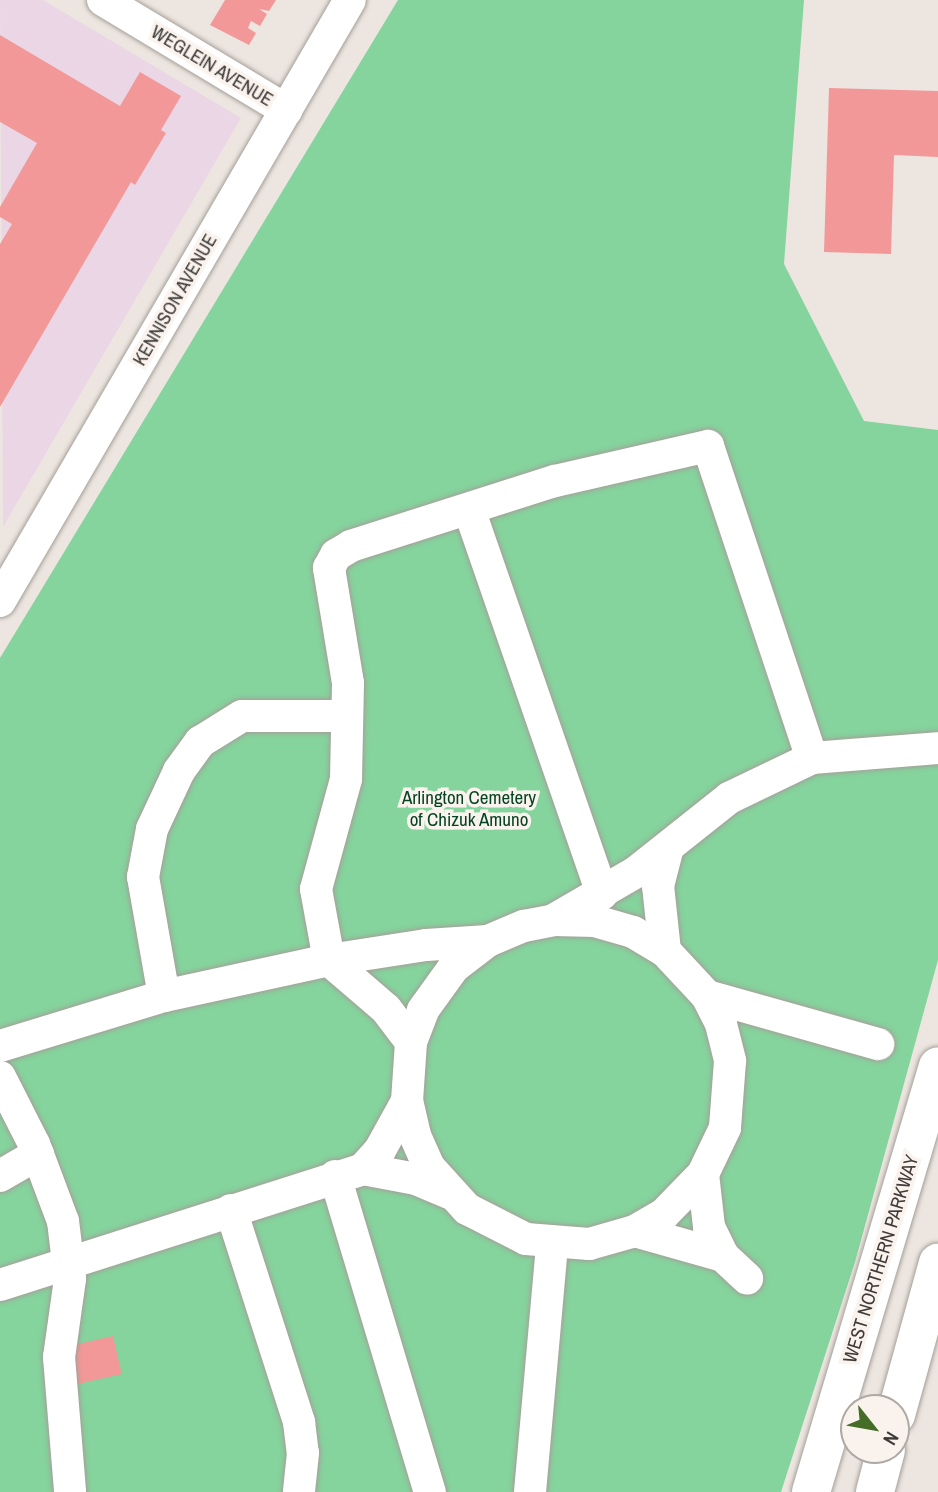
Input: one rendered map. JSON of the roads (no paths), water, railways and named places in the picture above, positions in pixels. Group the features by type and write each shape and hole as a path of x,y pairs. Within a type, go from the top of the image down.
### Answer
{"main road":[{"name":"WEST NORTHERN PARKWAY","path":"811,1492 938,1067"},
{"path":"902,1394 938,1263"},
{"path":"875,1492 882,1464"}],"street":[{"name":"WEGLEIN AVENUE","path":"103,0 148,11 286,110"},
{"name":"KENNISON AVENUE","path":"0,601 9,566 350,0"},
{"path":"411,1042 376,999 329,960 316,889 342,804 346,650 329,581 336,555 351,546 470,512 555,481 708,446 813,758"},
{"path":"470,512 602,894"},
{"path":"164,996 145,904 144,855 178,771 200,742 242,716 346,716"},
{"path":"554,920 602,894 668,847 729,798 813,758 938,748"},
{"path":"666,951 658,886 668,847"},
{"path":"0,1046 164,996 329,960 426,945 488,941 524,926 554,920 595,921 633,932 666,951 707,996 721,1024 730,1060 731,1095 725,1128 703,1174 664,1214 635,1231 589,1244 552,1244 492,1226 449,1193 416,1179 349,1173 68,1259 0,1285"},
{"path":"449,1193 424,1156 407,1101 411,1042 439,985 488,941"},
{"path":"707,996 878,1044"},
{"path":"0,1077 38,1154 62,1221 68,1259 59,1357 70,1492"},
{"path":"349,1173 394,1128 407,1101"},
{"path":"0,1176 38,1154"},
{"path":"349,1173 429,1492"},
{"path":"703,1174 703,1204 723,1256 747,1278"},
{"path":"231,1210 299,1422 303,1453 299,1492"},
{"path":"635,1231 723,1256"},
{"path":"530,1492 552,1244"}],"park label":[{"name":"Arlington Cemetery of Chizuk Amuno","path":"469,809"}]}
